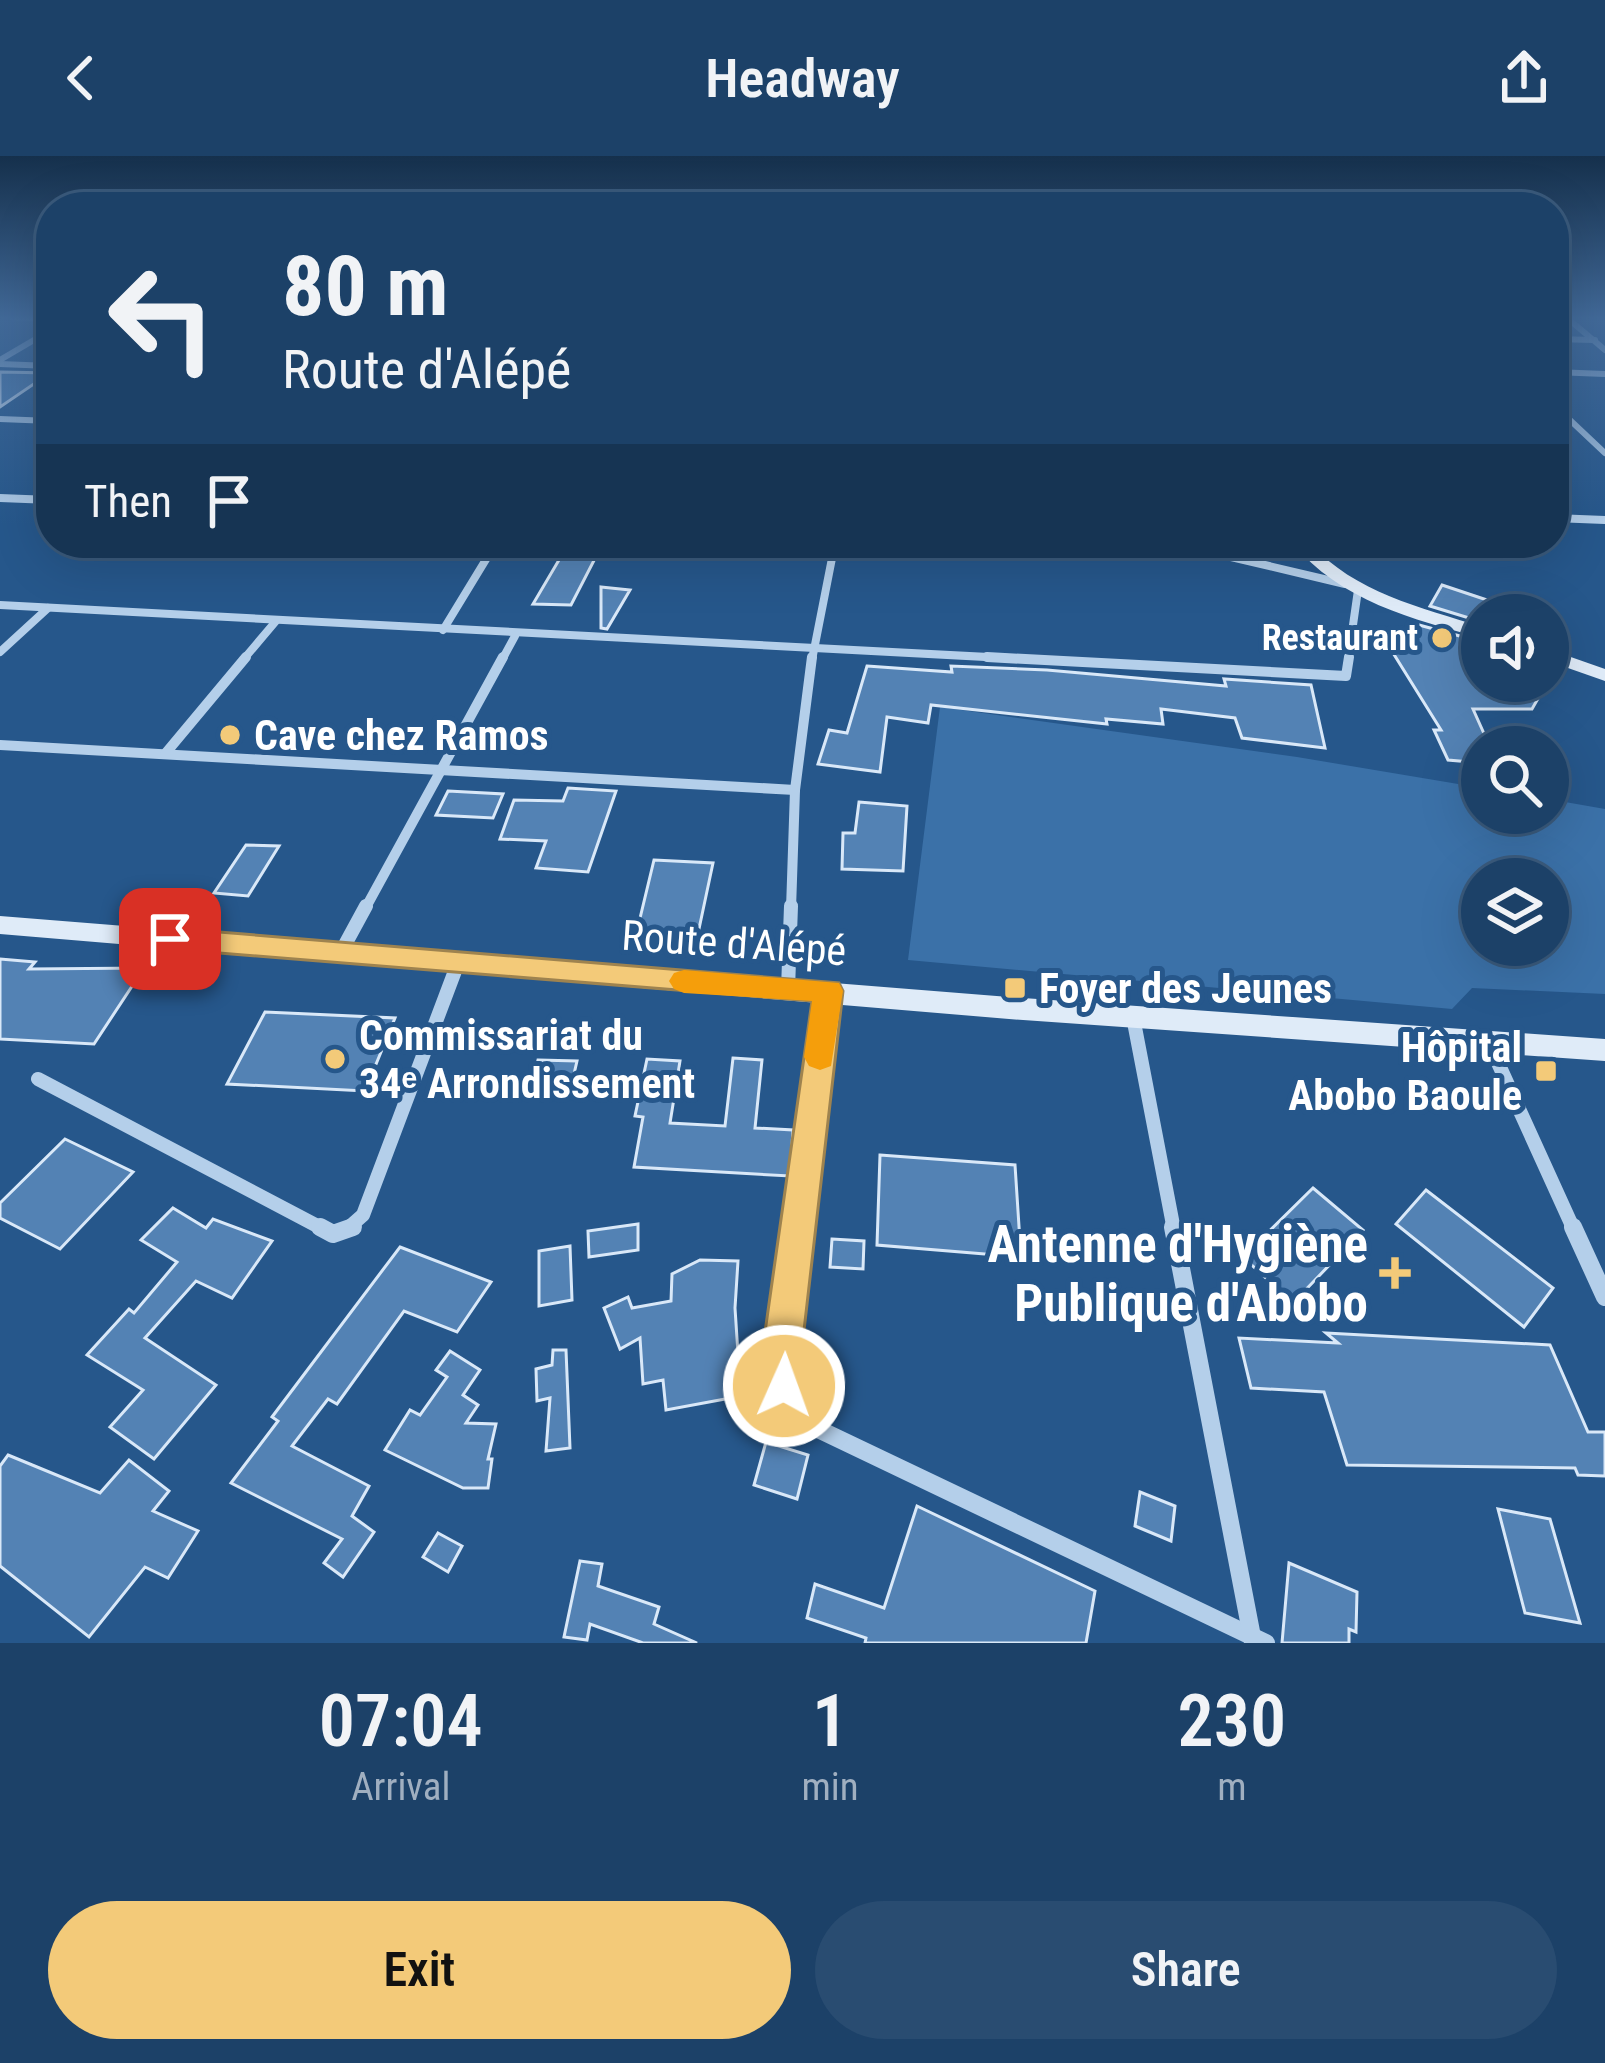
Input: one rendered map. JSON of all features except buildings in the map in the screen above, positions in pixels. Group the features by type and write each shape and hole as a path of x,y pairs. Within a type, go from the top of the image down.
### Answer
{"main road":[{"path":"1313,558 1352,587 1461,626"},
{"path":"1569,663 1605,675"},
{"name":"Route d'Alépé","path":"0,926 1605,1050"}],"street":[{"path":"0,419 36,420"},
{"path":"1569,419 1605,453"},
{"path":"0,498 36,499"},
{"path":"1569,519 1605,520"},
{"path":"443,630 487,558"},
{"path":"788,989 795,790 813,651 832,558"},
{"path":"0,605 515,636 1346,676 1352,587 1250,558"},
{"path":"0,652 48,608"},
{"path":"165,754 276,620"},
{"path":"341,952 515,636"},
{"path":"0,745 795,790"},
{"path":"38,1078 333,1234 352,1228 362,1215 458,963"},
{"path":"829,991 784,1339 784,1386 820,1430 1257,1641"},
{"path":"1133,1017 1257,1641"},
{"path":"1489,1043 1605,1297"}],"shaded area":[{"path":"940,707 1461,784 1461,834 1569,834 1569,803 1605,809 1605,994 1472,988 1452,1009 908,960"}],"slow traffic":[{"path":"684,981 829,991 820,1057"}],"place":[{"name":"Restaurant","path":"1442,638"},
{"name":"Cave chez Ramos","path":"230,735"},
{"name":"Foyer des Jeunes","path":"1015,988"},
{"name":"Commissariat du 34ᵉ Arrondissement","path":"335,1059"},
{"name":"Hôpital Abobo Baoule","path":"1546,1071"},
{"name":"Antenne d'Hygiène Publique d'Abobo","path":"1395,1273"}],"route":[{"path":"170,939 829,991 784,1339 784,1386"}]}
